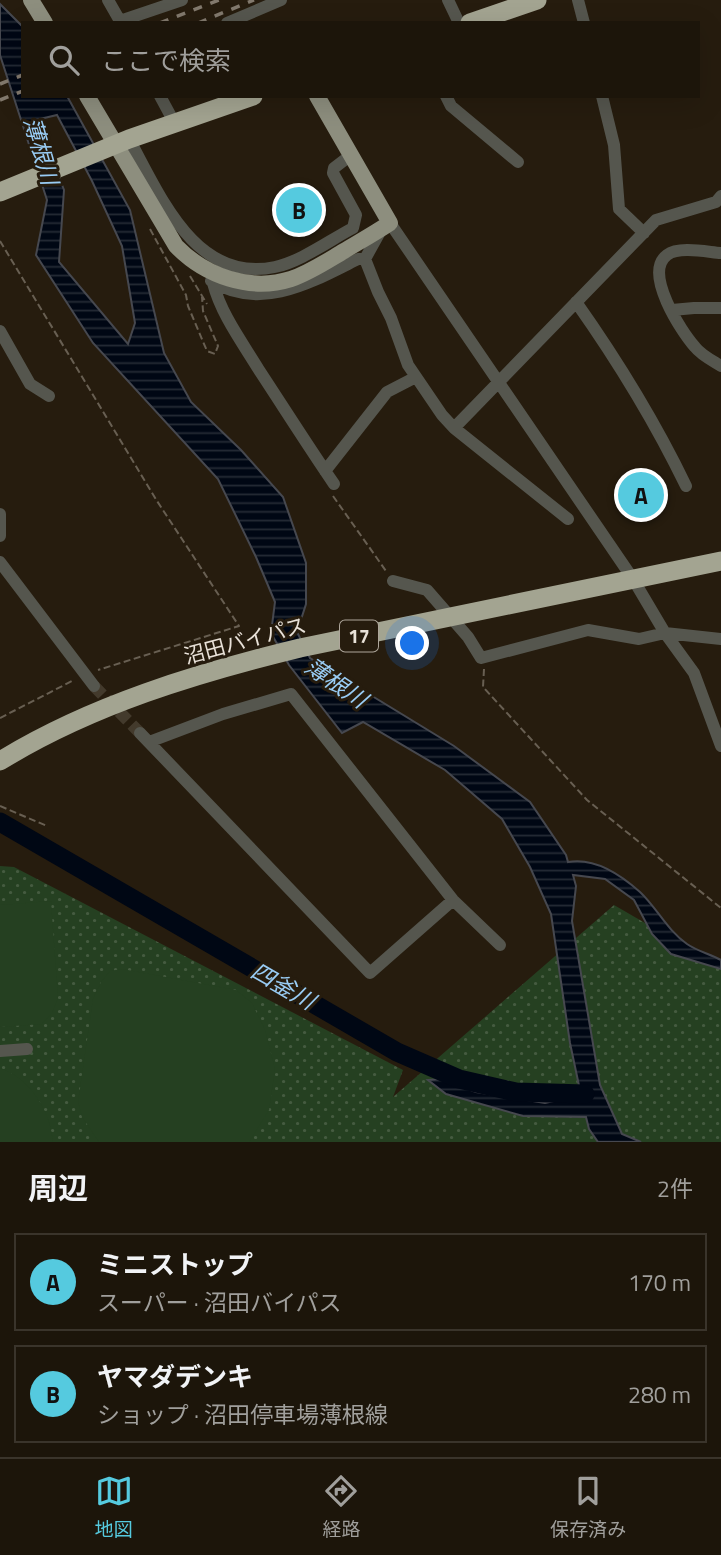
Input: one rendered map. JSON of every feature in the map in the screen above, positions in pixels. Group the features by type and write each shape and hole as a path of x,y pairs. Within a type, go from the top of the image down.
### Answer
{"highway":[{"path":"476,21 537,0"},
{"path":"0,192 120,142 247,98"},
{"name":"沼田バイパス","path":"0,761 101,711 151,691 232,665 721,561"}],"main road":[{"path":"31,0 43,21"},
{"path":"88,98 176,246 215,279 257,283 290,279 386,226 351,155 318,98"}],"street":[{"path":"108,0 120,21 182,0"},
{"path":"235,21 281,0"},
{"path":"448,0 458,21"},
{"path":"578,0 583,21"},
{"path":"161,98 174,122"},
{"path":"447,98 451,106 518,162"},
{"path":"602,98 614,145 619,209 644,233"},
{"path":"120,142 185,234 195,244 217,260 247,268 275,267 288,263 353,228 356,215 332,173 334,167 351,155"},
{"path":"454,428 656,220 716,202 721,195"},
{"path":"195,244 208,279 215,279 242,293 286,292 303,287 365,258 386,226 634,579 665,633 694,673 721,746"},
{"path":"721,253 676,251 663,259 659,282 662,293 696,349 721,366"},
{"path":"365,258 408,365 442,415 454,428 568,519"},
{"path":"215,279 217,297 240,339 277,401 334,484"},
{"path":"576,302 599,334 646,412 686,486"},
{"path":"672,310 694,307 721,308"},
{"path":"0,331 30,384 49,396"},
{"path":"325,471 387,391 416,377"},
{"path":"0,514 0,536"},
{"path":"0,562 94,686"},
{"path":"393,581 417,585 427,590 468,637 481,658 587,630 639,639 665,633 721,639"},
{"path":"453,900 370,973 145,738 291,694 453,900 500,945"},
{"path":"0,1051 27,1049"}],"path":[{"path":"148,227 186,295 207,351 215,354 218,346 204,311 202,296"},
{"path":"0,241 157,501 239,626 86,673 0,718"},
{"path":"481,658 485,671 483,687 587,800 721,908"},
{"path":"0,806 47,826"}],"green space":[{"path":"0,866 14,867 403,1070 393,1097 614,905 721,967 721,1142 0,1142"},
{"path":"51,901 58,998 52,1013 42,1024 0,1027 0,905"},
{"path":"122,969 236,990 252,1003 265,1030 275,1069 269,1110 249,1142 99,1142 82,1117 78,1102 93,999 110,971"},
{"path":"0,1068 30,1088 48,1119 53,1142 0,1142"}],"water":[{"name":"薄根川","path":"0,4 21,25 21,98 68,98 130,210 164,353 191,402 241,450 283,497 306,563 306,604 297,632 310,658 454,746 530,802 568,862 588,862 616,873 640,892 680,938 721,960 721,969 671,954 652,934 634,900 605,879 573,875 576,886 572,921 600,1085 622,1134 641,1142 598,1142 589,1129 586,1117 523,1116 446,1094 428,1080 440,1079 476,1092 545,1103 581,1095 570,1043 551,914 530,867 502,819 445,770 363,722 342,733 289,665 271,633 275,602 218,479 93,343 36,255 47,200 0,55","holes":["57,115 122,246 135,323 128,344 59,262 64,190 36,120"]}],"building":[{"path":"649,481 657,496 633,509 625,494"}],"waterway":[{"name":"四釜川","path":"0,822 397,1052 459,1079 516,1092 585,1094"}],"tunnel":[{"path":"94,686 140,733"}],"railway":[{"path":"165,21 219,0"},
{"path":"203,21 254,0"},
{"path":"0,84 21,76"},
{"path":"0,100 21,92"}],"place":[{"name":"ヤマダデンキ","path":"299,210"},
{"name":"ミニストップ","path":"641,495"}]}
